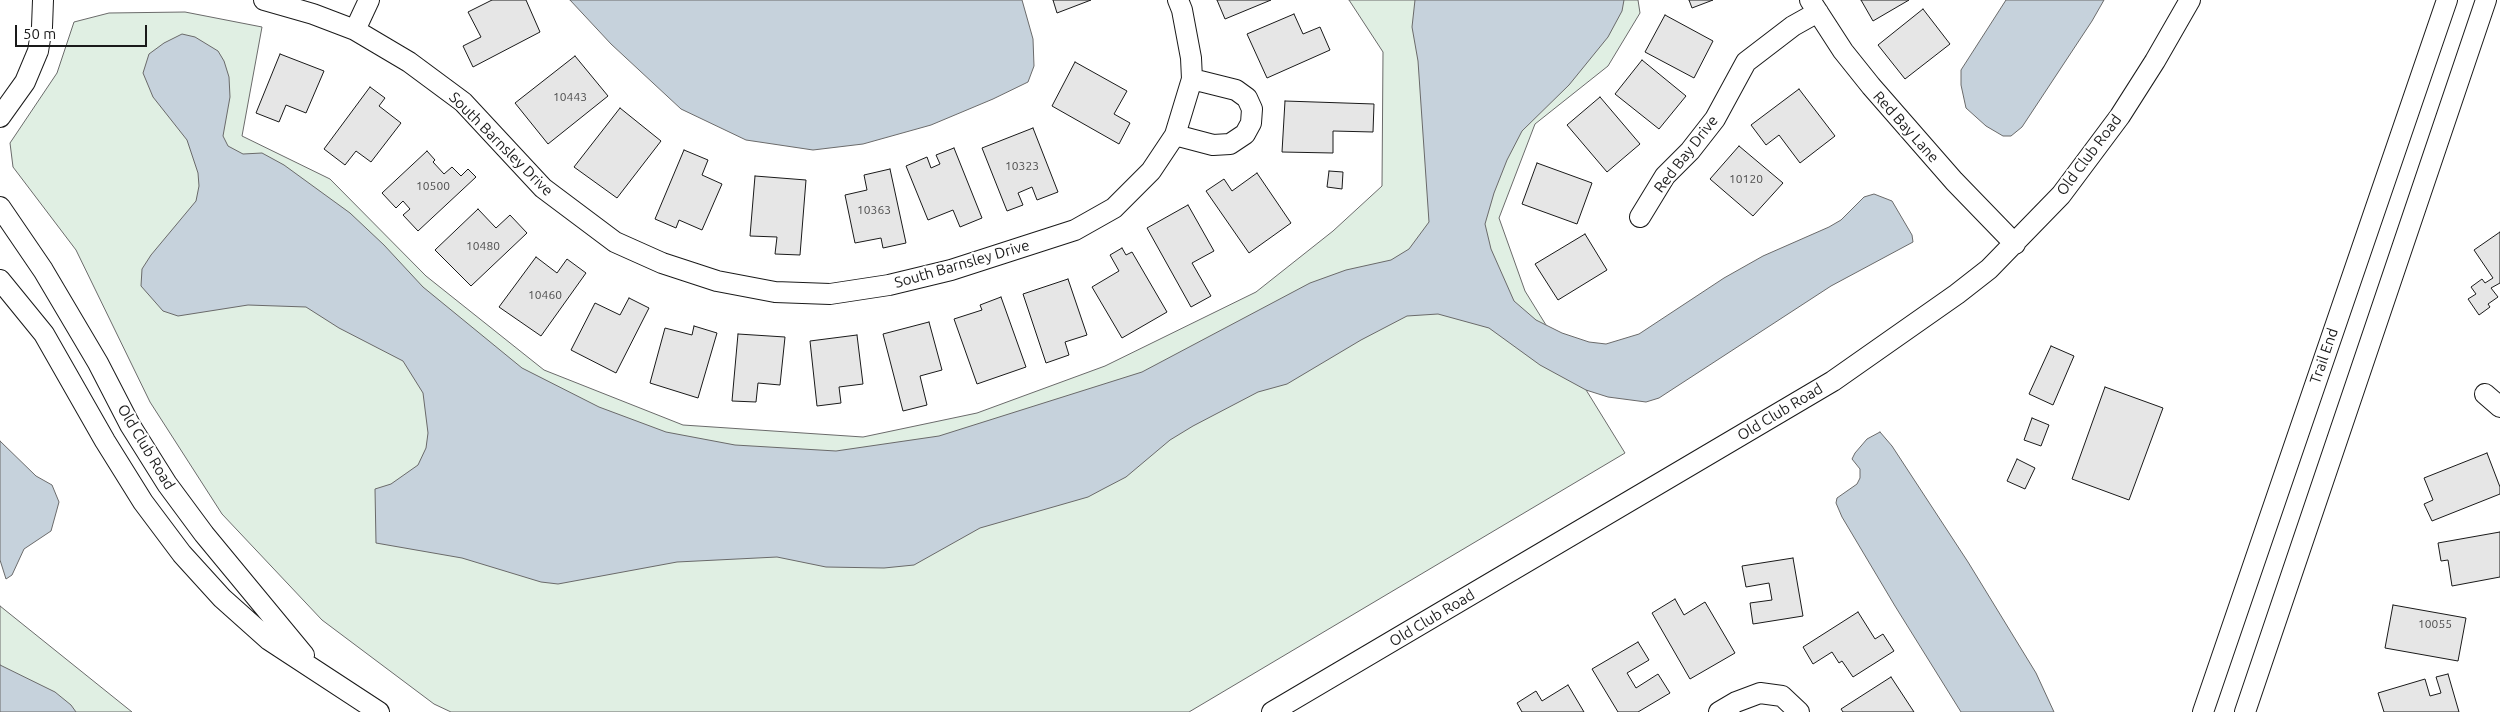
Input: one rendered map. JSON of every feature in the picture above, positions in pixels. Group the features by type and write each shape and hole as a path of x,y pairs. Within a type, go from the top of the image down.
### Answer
{"street":[{"path":"0,117 26,82 38,51 42,28 43,0"},
{"name":"South Barnsley Drive","path":"264,0 313,14 355,30 409,62 463,102 542,188 615,242 662,263 708,278 775,292 830,294 889,285 951,270 1075,230 1114,208 1151,171 1175,135"},
{"path":"355,30 369,0"},
{"path":"1178,0 1186,30 1192,79 1175,135 1213,145 1230,144 1245,134 1252,123 1252,109 1247,98 1236,90 1192,79"},
{"name":"Old Club Road","path":"1272,712 1833,381 1957,294 1989,269 2060,195 2120,116 2155,61 2190,0"},
{"name":"Trail End","path":"2203,712 2447,0"},
{"path":"2245,712 2486,0"},
{"name":"Red Bay Lane","path":"1814,6 1842,51 1871,86 1954,181 2015,244"},
{"name":"Red Bay Drive","path":"1640,217 1665,176 1690,151 1715,119 1746,62 1793,26 1814,6"},
{"name":"Old Club Road","path":"0,207 52,284 98,363 130,425 167,484 210,542 317,670"},
{"name":"Old Club Road","path":"0,280 44,334 114,456 143,502 182,554 222,598 269,640 379,712"},
{"path":"1719,712 1736,702 1760,693 1782,696 1800,712"}],"green space":[{"path":"1349,0 1638,0 1640,13 1608,66 1535,124 1499,218 1525,291 1625,453 1189,712 451,712 434,704 322,620 222,514 150,402 76,250 13,167 10,143 57,73 74,22 109,13 185,12 262,27 242,136 330,179 426,276 544,370 683,425 863,437 977,413 1105,366 1256,292 1333,231 1382,186 1383,52"},
{"path":"0,606 132,712 0,712"}],"shaded area":[{"path":"570,0 1022,0 1033,39 1034,66 1028,82 931,125 863,144 813,150 746,140 681,109 611,44"},
{"path":"1415,0 1624,0 1622,11 1608,37 1569,85 1522,131 1507,160 1494,193 1485,224 1491,249 1514,301 1536,320 1562,333 1589,342 1606,344 1639,334 1724,278 1763,256 1841,220 1864,197 1874,194 1892,201 1912,235 1913,242 1831,286 1659,398 1646,402 1608,397 1586,390 1540,365 1489,328 1438,314 1407,316 1361,340 1287,384 1258,392 1193,426 1170,440 1126,477 1088,497 980,528 914,565 884,568 826,567 777,557 677,562 558,584 541,582 462,558 376,543 375,489 391,484 418,465 426,448 428,433 423,393 403,361 339,328 306,307 248,305 178,316 163,311 141,286 142,269 151,255 196,201 199,186 198,173 187,140 153,97 143,73 149,54 164,43 182,34 195,37 218,51 224,61 229,77 230,97 223,136 228,146 243,154 262,153 284,165 350,213 384,245 423,287 522,368 599,407 666,432 735,445 836,451 939,436 1142,372 1310,283 1346,270 1391,260 1409,249 1429,222 1418,61 1412,27"},
{"path":"2006,0 2104,0 2022,127 2011,136 2003,136 1986,126 1966,108 1961,85 1961,70"},
{"path":"1880,432 1892,446 1968,562 2036,673 2054,712 1961,712 1895,606 1842,517 1836,503 1837,498 1857,484 1860,478 1860,469 1852,459 1855,453 1867,439"},
{"path":"0,441 36,476 52,485 59,502 51,531 24,549 12,575 6,579 0,560"},
{"path":"0,665 55,692 71,705 76,712 0,712"}],"building":[{"path":"492,0 526,0 540,32 473,67 463,46 481,37 468,12"},
{"path":"1053,0 1091,0 1057,13"},
{"path":"1217,0 1271,0 1225,19"},
{"path":"1689,0 1713,0 1692,8"},
{"path":"1861,0 1909,0 1873,21"},
{"path":"1923,9 1950,44 1905,79 1878,45"},
{"path":"1294,14 1303,34 1320,27 1330,50 1267,78 1247,34"},
{"path":"1665,15 1713,41 1694,78 1645,52"},
{"path":"280,54 324,71 306,113 286,105 279,122 256,113"},
{"path":"575,56 608,96 548,144 515,103"},
{"path":"1642,60 1686,96 1659,129 1615,94"},
{"path":"1075,62 1127,91 1114,114 1130,123 1119,144 1052,106"},
{"path":"370,87 385,98 379,106 401,123 371,162 356,151 345,165 324,149"},
{"path":"1799,89 1835,136 1800,163 1779,135 1766,145 1751,125"},
{"path":"1600,97 1640,144 1607,172 1567,125"},
{"path":"1285,101 1374,104 1373,132 1333,131 1333,153 1282,152"},
{"path":"620,108 661,141 617,198 574,167"},
{"path":"1033,128 1058,192 1037,200 1032,187 1018,193 1023,205 1007,211 982,148"},
{"path":"1739,146 1783,183 1753,216 1710,179"},
{"path":"954,148 982,218 960,227 953,210 928,220 906,166 927,157 931,168 940,164 936,155"},
{"path":"684,150 708,160 702,175 722,184 702,230 679,220 676,228 655,219"},
{"path":"427,151 435,160 433,162 444,174 452,167 461,176 468,169 476,177 418,231 403,215 410,209 403,201 396,208 382,193"},
{"path":"1537,163 1592,183 1577,224 1522,204"},
{"path":"890,169 906,243 883,248 881,238 855,243 845,195 867,190 864,175"},
{"path":"1329,171 1343,172 1342,189 1327,187"},
{"path":"1257,173 1291,223 1249,253 1206,191 1224,179 1232,191"},
{"path":"755,176 806,180 800,255 775,254 777,237 750,236"},
{"path":"1188,205 1214,251 1192,263 1211,296 1191,307 1147,228"},
{"path":"478,209 496,228 510,215 527,233 471,286 435,250"},
{"path":"2500,232 2500,283 2491,288 2498,297 2488,304 2490,307 2479,315 2468,299 2476,294 2471,287 2482,279 2485,283 2493,278 2474,250"},
{"path":"1585,234 1607,270 1558,300 1535,264"},
{"path":"1122,248 1126,255 1132,252 1167,312 1122,338 1092,287 1119,271 1110,255"},
{"path":"536,257 557,273 567,259 586,273 541,336 499,307"},
{"path":"1068,279 1087,335 1065,342 1069,355 1046,363 1023,294"},
{"path":"1001,297 1026,367 977,384 954,319 982,310 980,305"},
{"path":"629,298 649,308 616,373 571,350 595,303 620,315"},
{"path":"929,322 942,370 920,376 927,405 903,411 883,334"},
{"path":"694,326 717,333 698,398 650,383 665,328 692,335"},
{"path":"738,334 785,337 780,385 758,383 756,402 732,401"},
{"path":"857,335 863,384 839,387 841,403 817,406 810,341"},
{"path":"2051,346 2074,356 2053,405 2029,394"},
{"path":"2105,387 2163,408 2129,500 2072,479"},
{"path":"2032,418 2049,425 2041,446 2024,440"},
{"path":"2487,453 2500,487 2500,494 2432,521 2424,504 2433,500 2424,478"},
{"path":"2017,459 2035,468 2025,489 2007,481"},
{"path":"2500,532 2500,577 2452,586 2448,560 2441,561 2438,543"},
{"path":"1793,558 1803,616 1753,624 1750,603 1772,600 1769,583 1746,587 1742,566"},
{"path":"1675,599 1684,615 1705,602 1735,653 1690,679 1652,613"},
{"path":"2393,605 2466,618 2458,661 2385,648"},
{"path":"1858,612 1875,639 1883,634 1894,651 1853,677 1842,661 1839,663 1832,652 1813,664 1803,647"},
{"path":"1638,642 1649,660 1627,673 1636,688 1658,674 1670,693 1638,712 1618,712 1592,669"},
{"path":"2448,674 2459,712 2384,712 2378,693 2425,679 2430,696 2441,693 2436,677"},
{"path":"1891,677 1914,712 1843,712 1841,709"},
{"path":"1568,685 1584,712 1522,712 1517,703 1536,691 1542,701"}]}
